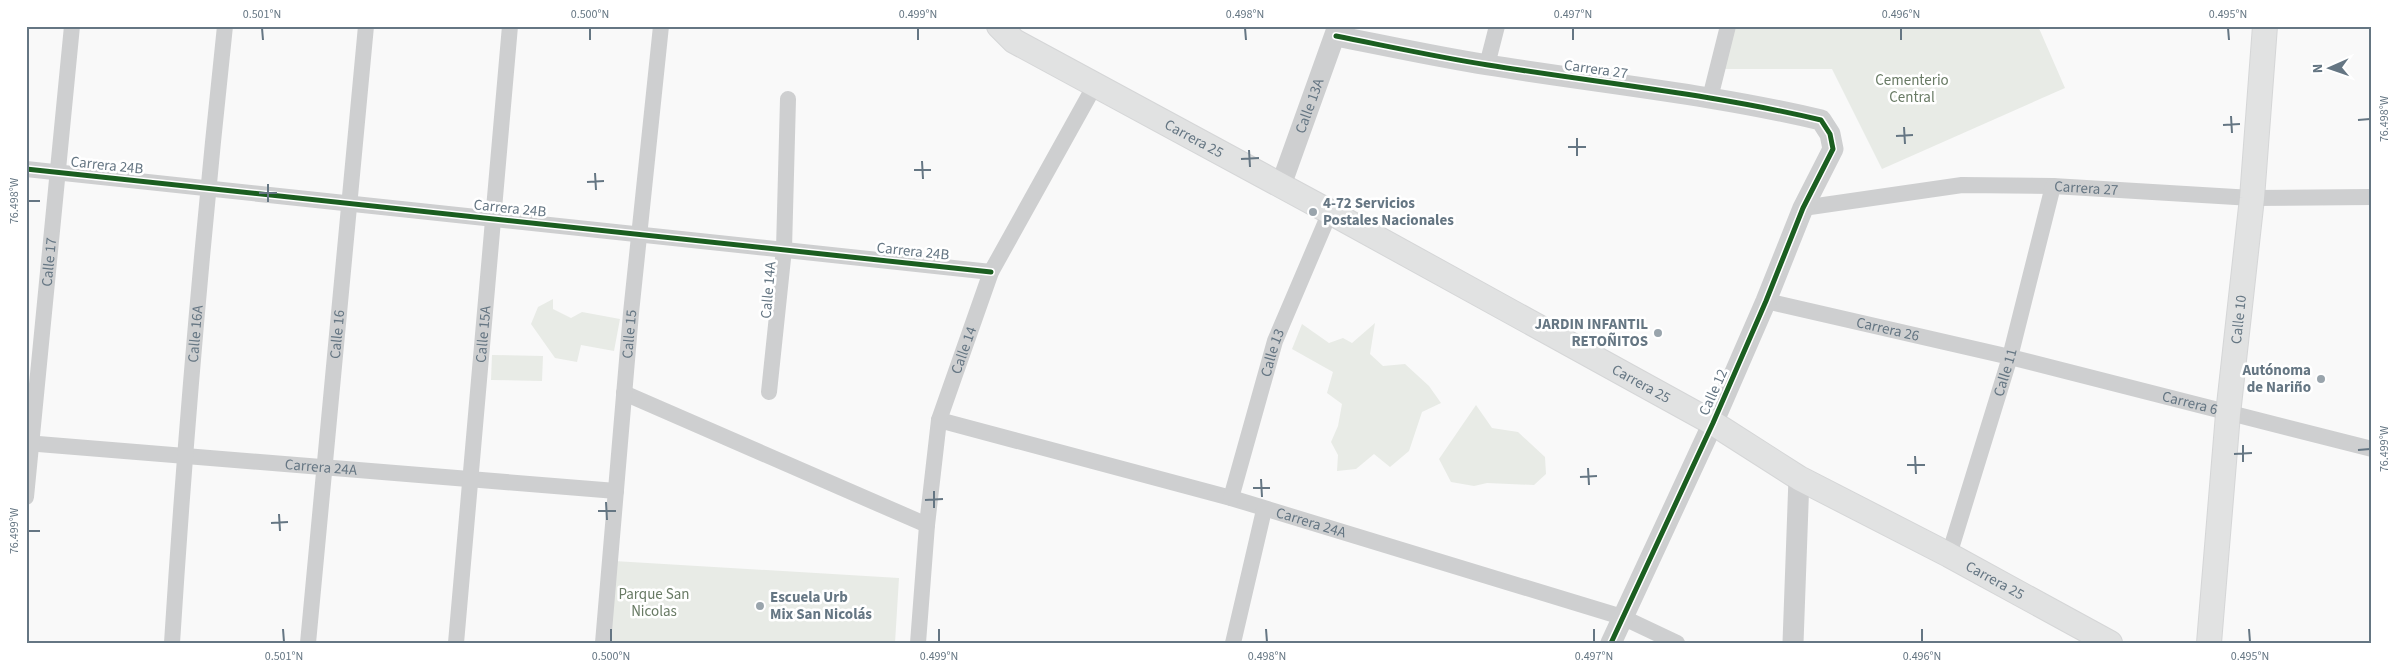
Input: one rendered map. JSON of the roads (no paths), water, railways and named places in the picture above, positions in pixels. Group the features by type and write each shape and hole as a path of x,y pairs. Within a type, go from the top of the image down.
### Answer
{"main road":[{"name":"Calle 10","path":"2209,643 2228,414 2252,198 2265,26"},
{"name":"Carrera 25","path":"1006,34 1095,85 1281,185 1713,423 1799,478 1949,555 2110,643"}],"street":[{"name":"Calle 17","path":"26,497 29,444 72,26"},
{"name":"Calle 16A","path":"172,643 184,456 207,188 224,26"},
{"name":"Calle 16","path":"308,643 366,26"},
{"name":"Calle 15A","path":"456,643 510,26"},
{"name":"Calle 15","path":"603,643 631,313 661,26"},
{"path":"1487,65 1497,26"},
{"path":"1710,98 1728,26"},
{"name":"Carrera 27","path":"1337,31 1487,65 1710,98 1821,120 1830,134 1833,149"},
{"name":"Calle 13A","path":"1281,185 1337,31"},
{"name":"Calle 14","path":"918,643 927,525 940,420 991,272 1095,85"},
{"name":"Calle 14A","path":"769,392 784,249 788,100"},
{"name":"Calle 12","path":"1611,643 1713,423 1766,302 1803,208 1833,149"},
{"name":"Carrera 24B","path":"26,169 991,272"},
{"name":"Carrera 27","path":"1803,208 1962,185 2053,186 2252,198 2372,197"},
{"name":"Calle 11","path":"1949,555 2010,357 2053,186"},
{"name":"Calle 13","path":"1231,498 1275,341 1330,212"},
{"name":"Carrera 26","path":"1766,302 2010,357"},
{"name":"Carrera 6","path":"2010,357 2228,414 2372,449"},
{"path":"624,393 927,525"},
{"name":"Carrera 24A","path":"940,420 1231,498 1264,510 1622,617 1677,643"},
{"name":"Carrera 24A","path":"29,444 616,491"},
{"path":"1793,643 1799,478"},
{"path":"1233,642 1264,510"}],"place":[{"name":"4-72 Servicios Postales Nacionales","path":"1313,212"},
{"name":"JARDIN INFANTIL RETOÑITOS","path":"1658,333"},
{"name":"Autónoma de Nariño","path":"2321,379"},
{"name":"Escuela Urb Mix San Nicolás","path":"760,606"}],"park label":[{"name":"Cementerio Central","path":"1912,88"},
{"name":"Parque San Nicolas","path":"654,602"}]}
